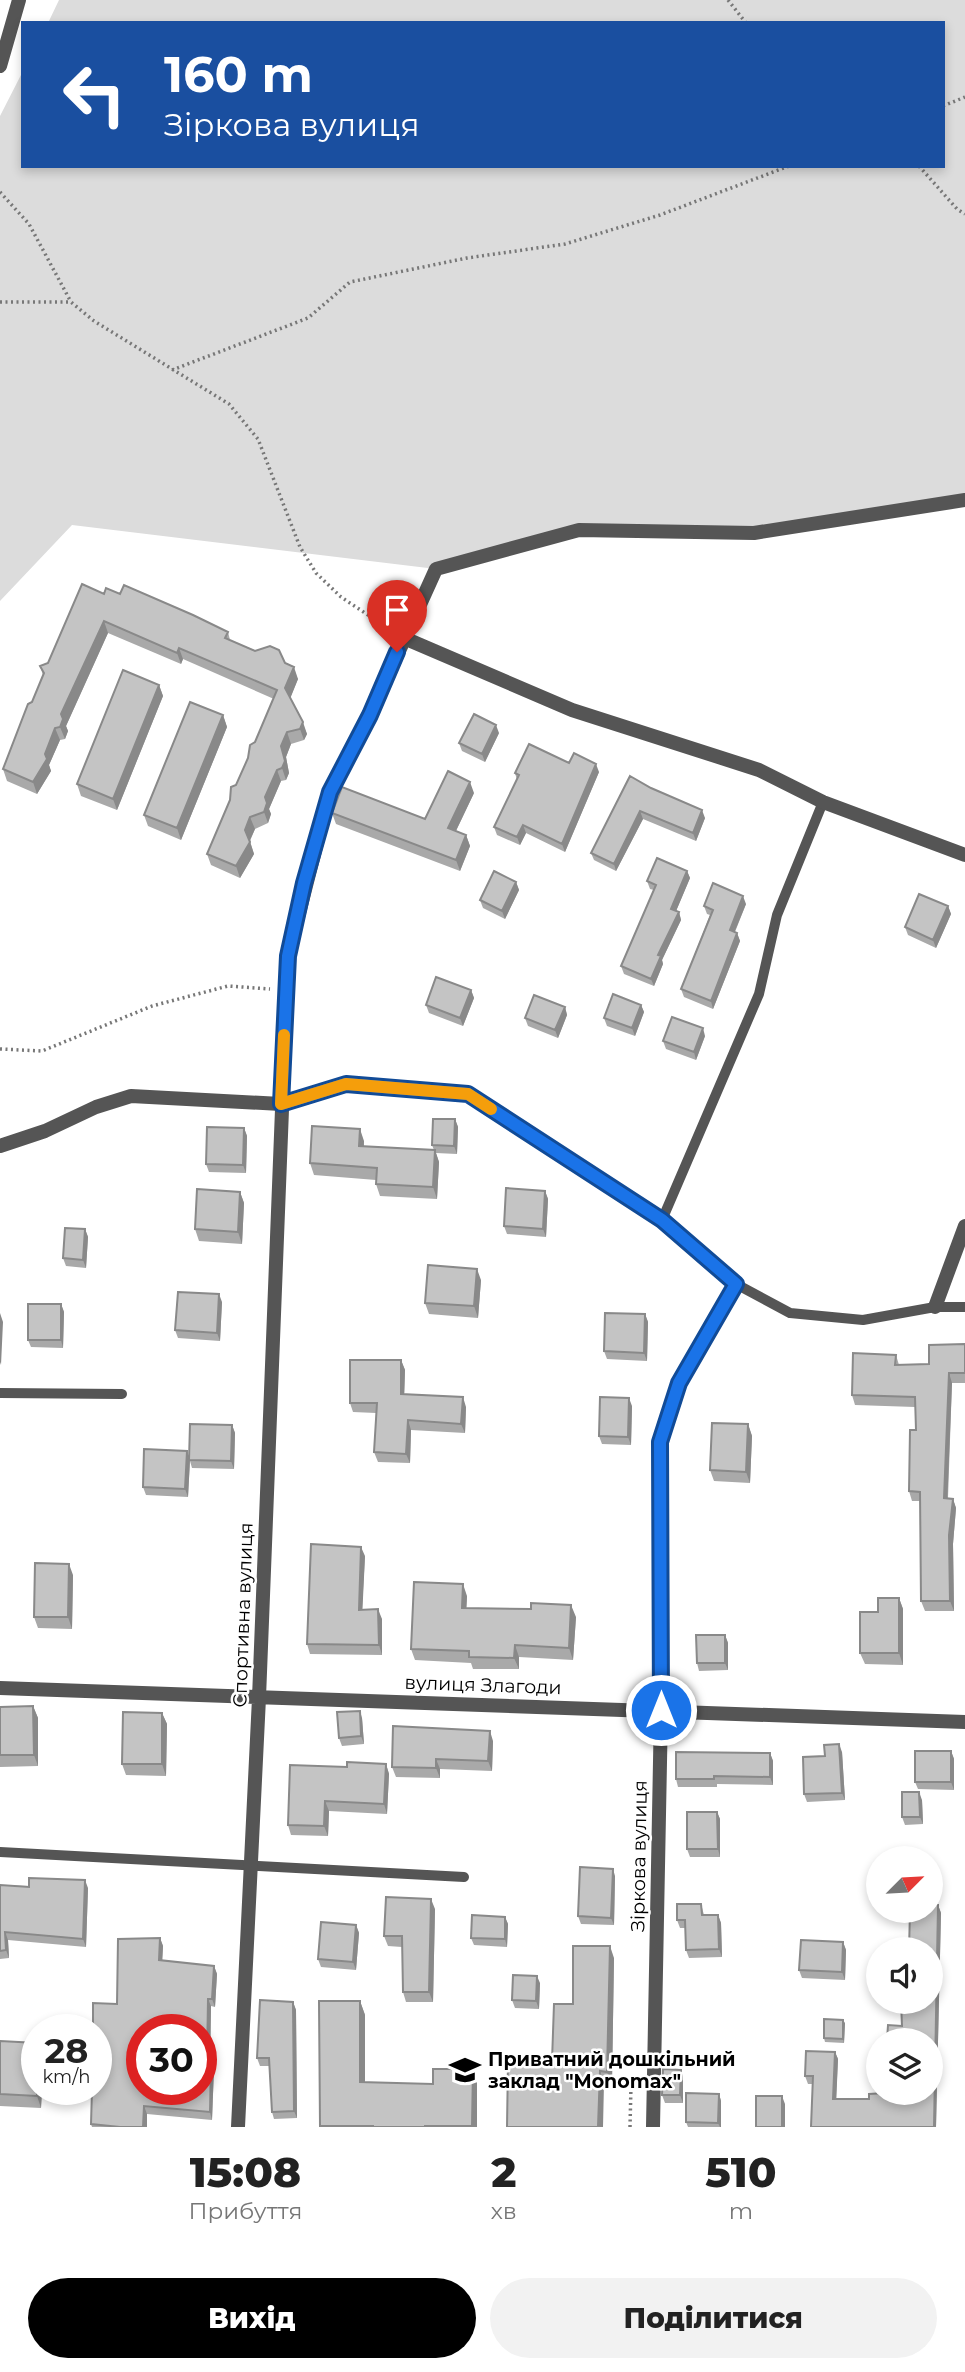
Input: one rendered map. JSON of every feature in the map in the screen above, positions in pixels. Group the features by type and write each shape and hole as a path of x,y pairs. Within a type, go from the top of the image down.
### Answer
{"street":[{"path":"0,66 19,0"},
{"name":"Спортивна вулиця","path":"237,2127 259,1698 288,956 330,792 370,715 436,569 579,530 754,533 965,500"},
{"path":"404,638 572,710 759,771 823,802 965,856"},
{"path":"0,1146 45,1131 96,1107 131,1096 281,1104 346,1084 468,1094 662,1220 736,1284"},
{"path":"935,1307 965,1226"},
{"name":"Зіркова вулиця","path":"653,2127 661,1710 660,1442 679,1383 736,1284"},
{"name":"вулиця Злагоди","path":"0,1688 965,1722"}],"lane":[{"path":"662,1220 759,995 777,915 823,802"},
{"path":"736,1284 790,1312 863,1320 935,1307 965,1307"},
{"path":"0,1393 122,1394"},
{"path":"0,1852 464,1877"}],"path":[{"path":"728,0 744,21"},
{"path":"945,105 965,97"},
{"path":"172,370 308,318 350,282 467,258 565,244 672,211 784,168"},
{"path":"921,168 957,209 965,214"},
{"path":"0,192 29,224 71,302 94,321 229,404 258,439 296,536 316,573 341,597 404,638"},
{"path":"0,302 71,302"},
{"path":"0,1049 41,1051 152,1006 229,986 286,990"},
{"path":"630,2127 631,2085"}],"shaded area":[{"path":"59,0 965,0 965,500 754,533 579,530 436,569 72,525 0,601 0,116 21,75 21,168 945,168 945,21 49,21"}],"building":[{"path":"82,584 104,594 106,588 120,594 124,585 228,632 225,638 255,651 270,646 279,650 285,663 294,667 285,688 303,722 300,729 287,732 281,746 285,761 282,768 277,770 265,797 267,803 264,812 250,817 245,830 250,842 236,866 207,854 230,800 231,787 236,785 248,758 250,745 255,742 277,690 179,648 177,653 104,621 61,714 63,719 60,727 55,728 45,754 47,759 33,782 3,769 28,704 32,702 44,673 40,666 48,663"},
{"path":"123,670 159,685 113,799 77,784"},
{"path":"190,702 223,715 177,828 144,815"},
{"path":"474,714 496,725 482,754 459,743"},
{"path":"529,744 569,763 574,753 596,764 562,844 523,825 517,837 494,827 519,775 515,773"},
{"path":"448,771 470,782 448,828 466,835 456,860 332,813 342,787 425,819"},
{"path":"630,776 702,810 693,833 640,811 614,864 591,853"},
{"path":"657,858 687,871 671,909 679,912 658,955 661,956 651,979 621,966 656,885 647,881"},
{"path":"494,871 516,882 502,911 480,900"},
{"path":"713,883 743,896 730,930 737,933 711,1001 681,989 713,910 704,906"},
{"path":"919,894 948,906 933,940 905,927"},
{"path":"436,977 471,990 460,1018 426,1005"},
{"path":"613,994 641,1005 632,1028 604,1018"},
{"path":"534,995 565,1007 555,1030 525,1018"},
{"path":"672,1017 703,1028 694,1052 663,1041"},
{"path":"433,1119 455,1119 454,1146 432,1145"},
{"path":"312,1126 360,1129 359,1146 435,1150 433,1187 376,1184 377,1168 310,1163"},
{"path":"207,1127 244,1128 243,1165 206,1164"},
{"path":"506,1188 545,1191 543,1229 504,1226"},
{"path":"197,1189 240,1192 238,1232 195,1229"},
{"path":"65,1228 85,1229 83,1260 63,1258"},
{"path":"428,1265 477,1269 474,1306 425,1303"},
{"path":"178,1292 219,1294 217,1333 175,1330"},
{"path":"28,1304 61,1304 61,1340 28,1340"},
{"path":"605,1313 645,1314 644,1353 604,1351"},
{"path":"965,1344 965,1373 949,1373 944,1498 953,1499 949,1535 950,1601 921,1601 920,1492 909,1491 910,1430 916,1430 915,1397 852,1395 853,1353 896,1355 895,1365 929,1364 929,1345"},
{"path":"350,1360 401,1360 401,1394 463,1397 461,1424 408,1420 406,1454 374,1452 377,1403 350,1403"},
{"path":"600,1397 629,1398 628,1437 599,1436"},
{"path":"712,1423 748,1424 746,1472 710,1470"},
{"path":"190,1424 232,1425 231,1461 189,1460"},
{"path":"144,1449 187,1451 185,1489 143,1487"},
{"path":"311,1544 361,1547 359,1610 378,1609 379,1645 307,1644"},
{"path":"35,1563 69,1564 68,1617 34,1617"},
{"path":"414,1582 463,1584 462,1608 531,1609 531,1603 571,1605 569,1648 515,1645 514,1658 469,1657 469,1651 411,1649"},
{"path":"878,1598 899,1598 899,1653 860,1653 860,1612 878,1612"},
{"path":"696,1635 725,1635 725,1663 697,1663"},
{"path":"33,1706 34,1755 0,1755 0,1707"},
{"path":"360,1711 361,1736 339,1738 337,1712"},
{"path":"123,1712 162,1713 162,1764 122,1764"},
{"path":"393,1726 490,1731 488,1761 436,1759 436,1768 392,1767"},
{"path":"839,1744 842,1793 804,1794 803,1757 825,1756 824,1745"},
{"path":"915,1751 951,1751 951,1782 915,1782"},
{"path":"676,1752 770,1753 770,1777 714,1776 714,1779 676,1779"},
{"path":"347,1762 386,1764 384,1804 325,1801 324,1826 288,1825 290,1765 347,1767"},
{"path":"902,1792 919,1792 920,1817 902,1817"},
{"path":"687,1812 717,1812 718,1849 687,1849"},
{"path":"580,1867 613,1869 611,1918 578,1916"},
{"path":"29,1878 85,1880 83,1939 5,1932 6,1950 0,1951 0,1885 29,1887"},
{"path":"386,1897 431,1899 429,1992 403,1992 402,1936 384,1936"},
{"path":"677,1904 701,1904 702,1915 718,1915 719,1949 686,1950 685,1920 677,1920"},
{"path":"472,1915 505,1917 505,1939 471,1938"},
{"path":"321,1922 356,1925 353,1962 318,1959"},
{"path":"910,1923 938,1923 937,1937 909,1937"},
{"path":"160,1938 159,1960 214,1966 212,1999 208,1999 208,2014 126,2014 126,2105 210,2105 210,2112 144,2106 143,2127 91,2124 92,2105 112,2105 112,2014 93,2014 93,2003 117,2004 118,1939"},
{"path":"801,1940 843,1942 842,1972 799,1970"},
{"path":"573,1946 610,1946 607,2072 600,2071 598,2127 507,2127 508,2061 552,2061 554,2004 573,2004"},
{"path":"513,1975 537,1976 536,2001 512,2000"},
{"path":"260,2000 293,2002 294,2111 272,2112 269,2058 257,2058"},
{"path":"319,2001 360,2001 360,2082 433,2084 433,2069 473,2069 472,2126 320,2126"},
{"path":"902,2014 936,2014 936,2028 888,2028 888,2025 902,2026"},
{"path":"824,2019 843,2020 843,2039 824,2038"},
{"path":"0,2041 21,2042 21,2095 0,2094"},
{"path":"806,2051 835,2052 833,2099 866,2099 866,2105 934,2105 934,2127 811,2127 813,2076 805,2076"},
{"path":"663,2069 681,2070 680,2095 662,2095"},
{"path":"686,2093 719,2094 718,2123 686,2122"},
{"path":"756,2096 782,2096 782,2127 756,2127"}],"slow traffic":[{"path":"284,1035 281,1104 346,1084 468,1094 491,1109"}],"place":[{"name":"Приватний дошкільний заклад \"Monomax\"","path":"465,2070"}],"route":[{"path":"397,652 370,715 330,792 304,883 288,956 281,1104 346,1084 468,1094 662,1220 736,1284 679,1383 660,1442 661,1710"}]}
